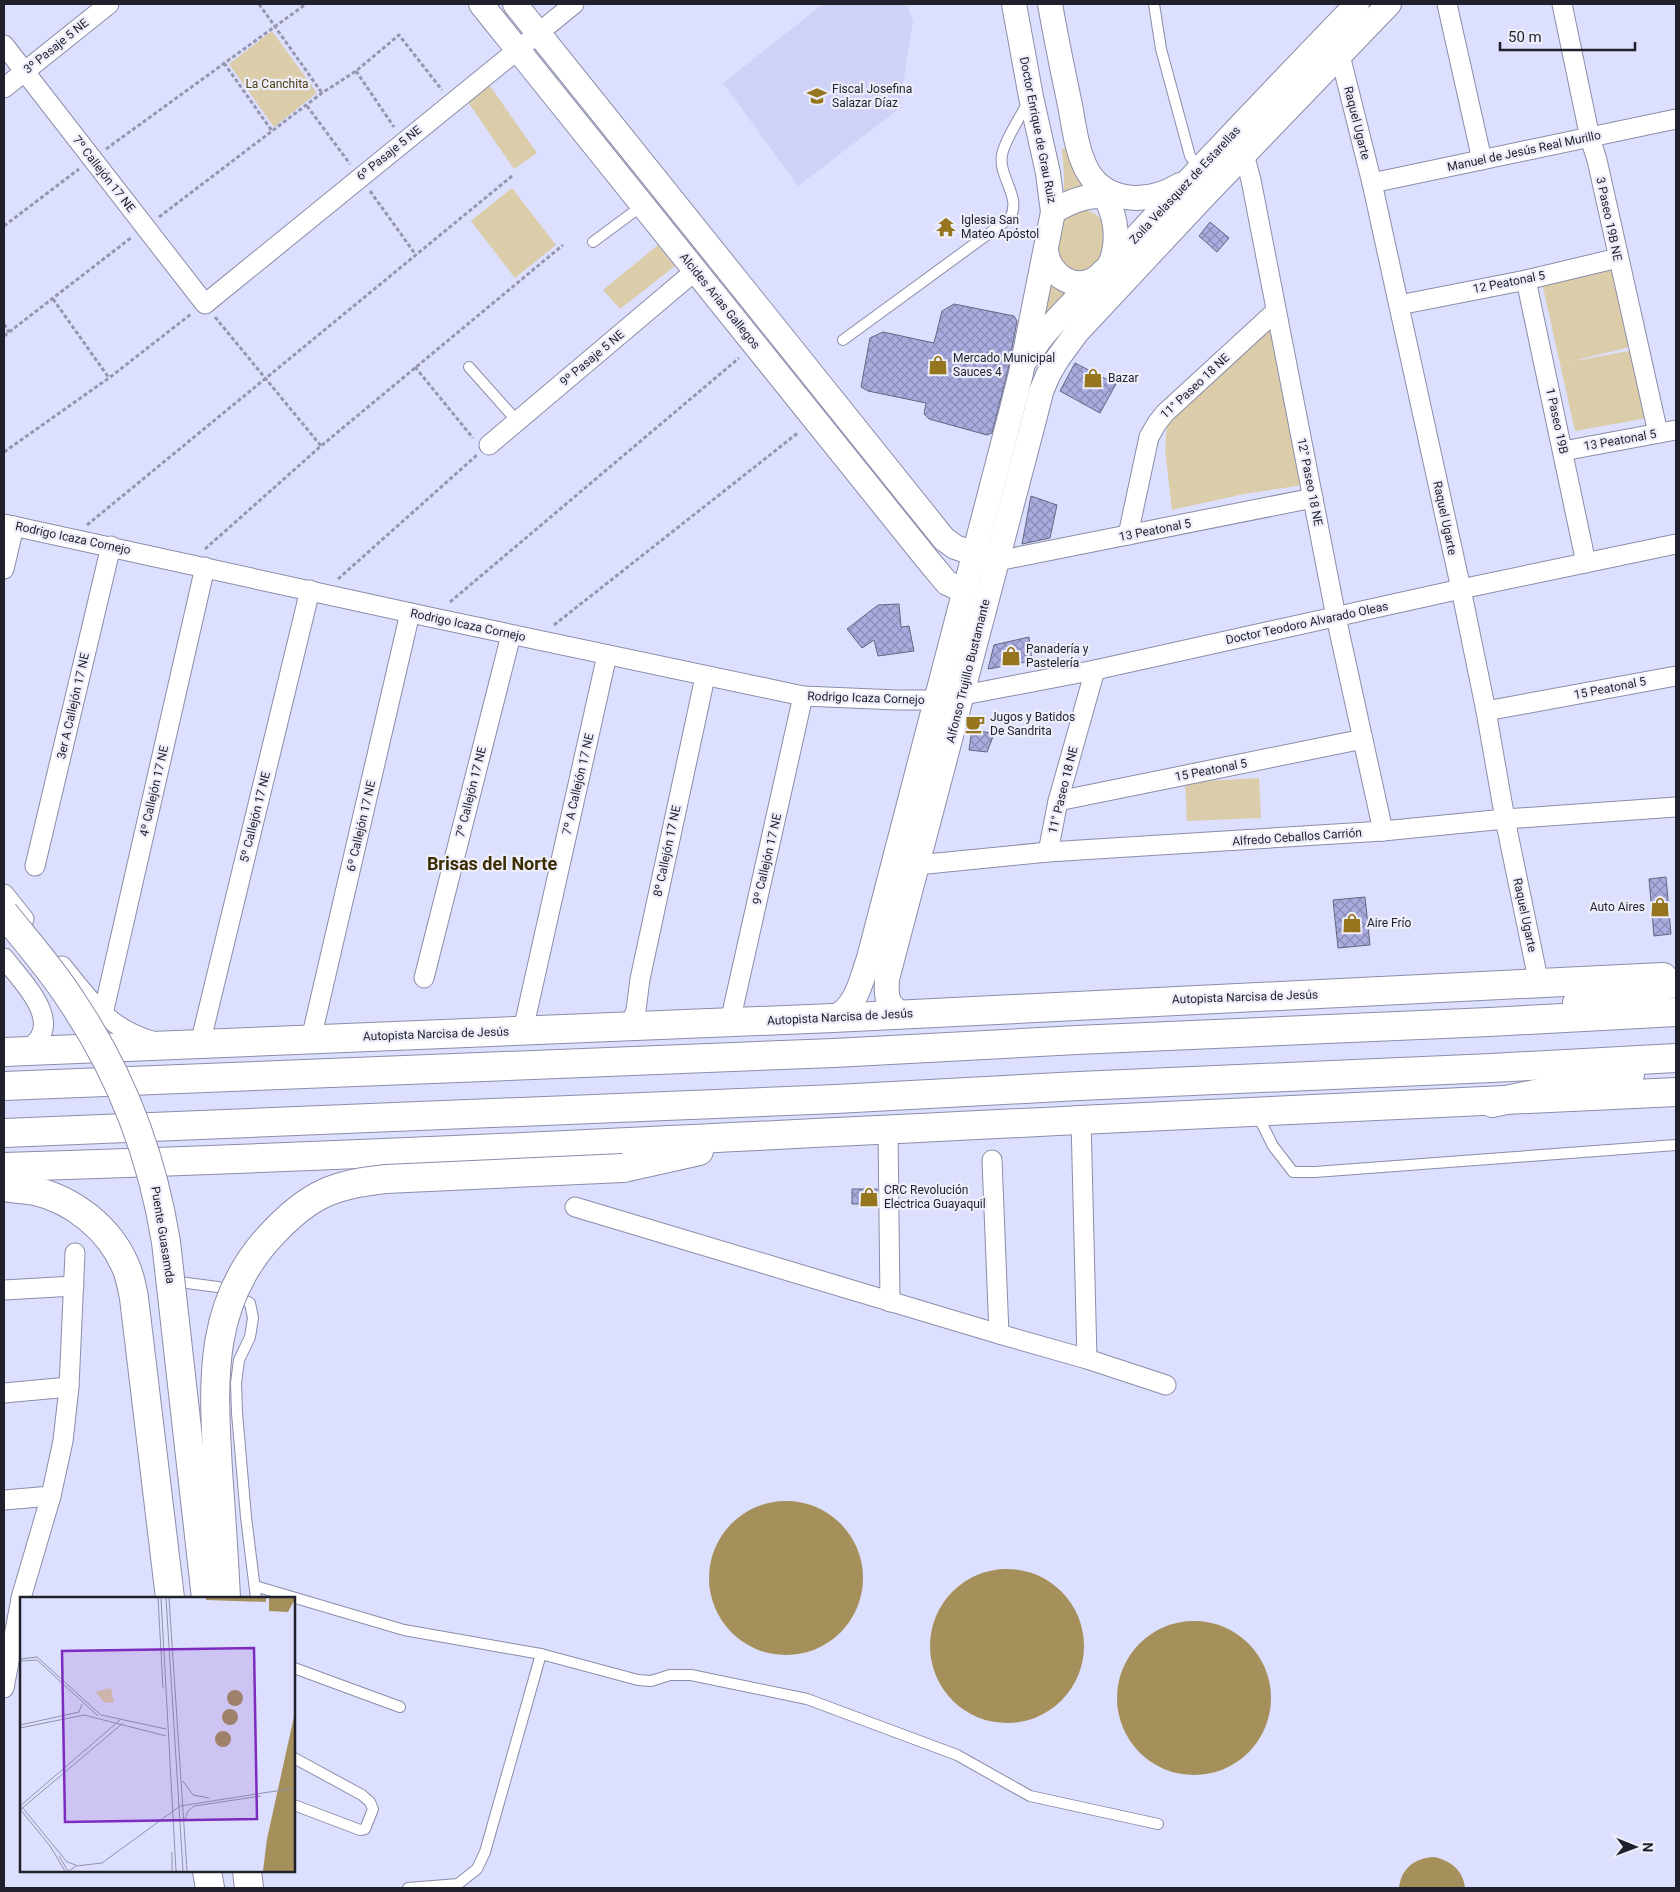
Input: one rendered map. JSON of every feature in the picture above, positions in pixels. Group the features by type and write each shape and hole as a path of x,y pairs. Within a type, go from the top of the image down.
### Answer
{"main road":[{"name":"Puente Guasamda","path":"4,913 73,1002 110,1065 142,1141 152,1174 162,1215 206,1597"},
{"name":"Puente Guasamda","path":"4,932 45,984 85,1043 117,1108 132,1147 143,1184 151,1218 162,1305 195,1597"},
{"name":"Autopista Narcisa de Jesús","path":"15,1051 833,1018 1676,976"},
{"path":"1489,1022 1676,982"},
{"path":"4,1086 814,1053 1676,1012"},
{"path":"4,1133 836,1099 1089,1085 1676,1058"},
{"path":"1492,1103 1676,1065"},
{"path":"4,1167 888,1131 1081,1120 1492,1103 1676,1092"},
{"path":"226,1597 215,1410 219,1340 234,1289 245,1268 268,1238 285,1220 314,1198 356,1182 386,1178 623,1168 769,1136"},
{"path":"4,1187 34,1191 52,1197 84,1214 108,1237 126,1265 130,1280 142,1366 170,1597"},
{"path":"207,1872 210,1888"},
{"path":"248,1872 249,1888"}],"street":[{"name":"3º Pasaje 5 NE","path":"4,88 109,4"},
{"name":"Alcides Arias Gallegos","path":"481,4 947,583 965,592"},
{"name":"Alcides Arias Gallegos","path":"515,4 944,539 949,544 986,558"},
{"name":"6º Pasaje 5 NE","path":"205,304 517,48 574,4"},
{"name":"Doctor Enrique de Grau Ruiz","path":"1014,4 1031,97 1048,173 1053,212 1021,373"},
{"path":"1046,249 1048,263 1057,275 1070,282 1084,282 1091,280 1109,266 1116,238 1109,192 1088,172 1077,142 1050,4"},
{"name":"Zoila Velasquez de Estarellas","path":"1077,332 1357,4"},
{"name":"Zoila Velasquez de Estarellas","path":"1021,373 1034,347 1194,173 1237,146 1340,54 1389,4"},
{"path":"1447,4 1482,160"},
{"name":"3 Paseo 19B NE","path":"1562,4 1590,138 1618,258 1667,431"},
{"name":"7º Callejón 17 NE","path":"4,45 205,304"},
{"name":"Raquel Ugarte","path":"1340,54 1372,183 1461,589 1486,711 1505,820 1539,984"},
{"name":"Manuel de Jesús Real Murillo","path":"1372,183 1676,119"},
{"name":"12° Paseo 18 NE","path":"1237,146 1276,311 1336,617 1384,832"},
{"path":"1053,212 1083,197 1109,192 1152,197 1162,195 1194,173"},
{"name":"12 Peatonal 5","path":"1399,304 1526,280 1618,258"},
{"name":"9º Pasaje 5 NE","path":"486,447 696,271"},
{"name":"1 Paseo 19B","path":"1526,280 1586,563"},
{"name":"11° Paseo 18 NE","path":"1128,535 1150,437 1157,423 1165,413 1276,311"},
{"name":"Alfonso Trujillo Bustamante","path":"833,1018 842,1014 854,1000 869,958 965,592 986,558 1041,392 1058,358 1077,332"},
{"name":"Alfonso Trujillo Bustamante","path":"901,1014 888,1002 886,993 887,979 963,696 986,558 1021,373"},
{"name":"13 Peatonal 5","path":"1563,451 1667,431"},
{"name":"13 Peatonal 5","path":"986,558 1128,535 1313,498"},
{"path":"4,569 9,525"},
{"name":"Rodrigo Icaza Cornejo","path":"9,525 607,656 803,696 937,700"},
{"name":"Doctor Teodoro Alvarado Oleas","path":"937,700 1095,670 1461,589 1676,545"},
{"name":"3er A Callejón 17 NE","path":"35,866 111,546"},
{"name":"4º Callejón 17 NE","path":"103,1014 197,565"},
{"name":"5º Callejón 17 NE","path":"200,1044 316,592"},
{"name":"6º Callejón 17 NE","path":"311,1040 410,613"},
{"name":"7º Callejón 17 NE","path":"424,978 511,635"},
{"name":"7º A Callejón 17 NE","path":"523,1030 607,656"},
{"name":"11° Paseo 18 NE","path":"1048,852 1058,801 1095,670"},
{"name":"15 Peatonal 5","path":"1486,711 1676,676"},
{"name":"8º Callejón 17 NE","path":"630,1026 636,1010 640,979 705,677"},
{"name":"9º Callejón 17 NE","path":"730,1022 803,696"},
{"name":"15 Peatonal 5","path":"1058,801 1363,739"},
{"name":"Alfredo Ceballos Carrión","path":"917,865 1048,852 1384,832 1505,820 1676,807"},
{"path":"4,894 103,1014 133,1036 165,1045"},
{"path":"4,958 34,998 43,1015 44,1026 42,1035 36,1042 15,1051"},
{"path":"1081,1120 1087,1359"},
{"path":"888,1131 890,1302"},
{"path":"992,1160 999,1334"},
{"path":"575,1207 1087,1359 1166,1385"},
{"path":"4,1688 16,1604 52,1496 63,1442 69,1387 75,1253"},
{"path":"4,1290 74,1286"},
{"path":"4,1393 69,1387"},
{"path":"4,1500 52,1496"}],"lane":[{"path":"1154,4 1161,49 1194,173"},
{"path":"844,340 1010,218 1014,211 1013,200 1001,165 1002,154 1031,97"},
{"path":"593,242 643,205"},
{"path":"469,367 517,422"},
{"path":"1256,1113 1273,1146 1293,1172 1676,1145"},
{"path":"170,1280 218,1287 250,1303 253,1318 250,1336 239,1360 236,1383 246,1517 256,1597"},
{"path":"254,1586 292,1597"},
{"path":"295,1598 404,1630 541,1654 638,1680 651,1680 670,1675 691,1675 808,1699 958,1755 1030,1796 1158,1824"},
{"path":"408,1888 458,1884 477,1870 485,1852 541,1654"},
{"path":"295,1668 400,1708"},
{"path":"295,1759 362,1795 370,1802 373,1809 365,1829 360,1830 295,1806"}],"path":[{"path":"259,4 322,94"},
{"path":"4,226 92,159 306,4"},
{"path":"4,336 272,131 322,94 356,72 399,35 452,102"},
{"path":"224,63 272,131"},
{"path":"356,72 404,141"},
{"path":"307,106 416,254"},
{"path":"71,538 512,176"},
{"path":"197,565 322,446 563,245"},
{"path":"52,299 109,378"},
{"path":"4,452 109,378 205,304 322,446"},
{"path":"4,324 9,332"},
{"path":"434,618 614,462 755,345"},
{"path":"316,592 486,447 415,367"},
{"path":"539,640 550,628 815,420"}],"shaded area":[{"name":"Fiscal Josefina Salazar Díaz","path":"823,4 907,4 913,22 899,109 798,186 723,83"},
{"path":"786,1501 815,1507 829,1514 840,1524 850,1535 857,1549 863,1578 857,1607 850,1621 840,1632 829,1642 815,1649 786,1655 757,1649 743,1642 732,1632 722,1621 715,1607 709,1578 715,1549 722,1535 732,1524 743,1514 757,1507"},
{"path":"1007,1569 1036,1575 1050,1582 1061,1592 1071,1603 1078,1617 1084,1646 1078,1675 1071,1689 1061,1700 1050,1710 1036,1717 1007,1723 978,1717 964,1710 953,1700 943,1689 936,1675 930,1646 936,1617 943,1603 953,1592 964,1582 978,1575"},
{"path":"1194,1621 1223,1627 1237,1634 1248,1644 1258,1655 1265,1669 1271,1698 1265,1727 1258,1741 1248,1752 1237,1762 1223,1769 1194,1775 1165,1769 1151,1762 1140,1752 1130,1741 1123,1727 1117,1698 1123,1669 1130,1655 1140,1644 1151,1634 1165,1627"},
{"path":"1434,1857 1446,1861 1459,1871 1465,1888 1399,1888 1400,1881 1410,1865 1421,1859"}],"green space":[{"name":"La Canchita","path":"272,31 317,93 274,127 229,64"},
{"path":"490,86 537,153 514,169 468,102"},
{"path":"1065,148 1072,162 1090,185 1064,193 1062,149"},
{"path":"512,188 556,245 515,278 471,221"},
{"path":"1085,210 1099,217 1108,230 1103,260 1088,272 1070,271 1056,259 1064,220 1070,214"},
{"path":"658,245 675,266 620,309 603,290"},
{"path":"1617,269 1634,346 1569,362 1634,350 1648,418 1575,431 1542,283"},
{"path":"1048,278 1074,290 1044,321 1039,318"},
{"path":"1273,322 1310,484 1244,494 1172,510 1165,449 1167,424"},
{"path":"1259,778 1261,818 1187,821 1185,782"}],"building":[{"path":"1210,222 1229,238 1217,252 1199,236"},
{"name":"Mercado Municipal Sauces 4","path":"954,304 1014,316 1017,321 1008,370 992,433 987,435 929,419 924,414 926,403 868,391 861,387 870,338 883,332 934,343 942,311"},
{"path":"1075,363 1116,384 1100,413 1060,391"},
{"path":"1031,496 1057,505 1050,538 1022,544"},
{"path":"899,604 901,627 909,626 914,651 878,656 874,640 862,648 847,629 878,605"},
{"name":"Panadería y Pastelería","path":"1029,637 1032,661 988,669 994,645"},
{"path":"972,729 994,734 987,752 969,750"},
{"name":"Auto Aires","path":"1666,877 1671,934 1654,936 1649,879"},
{"name":"Aire Frío","path":"1365,897 1370,945 1338,948 1333,900"},
{"name":"CRC Revolución Electrica Guayaquil","path":"852,1189 877,1189 878,1204 852,1204"}],"place":[{"name":"Fiscal Josefina Salazar Díaz","path":"817,96"},
{"name":"Iglesia San Mateo Apóstol","path":"946,227"},
{"name":"Mercado Municipal Sauces 4","path":"938,365"},
{"name":"Bazar","path":"1093,378"},
{"name":"Panadería y Pastelería","path":"1011,656"},
{"name":"Jugos y Batidos De Sandrita","path":"975,724"},
{"name":"Auto Aires","path":"1660,907"},
{"name":"Aire Frío","path":"1352,923"},
{"name":"CRC Revolución Electrica Guayaquil","path":"869,1197"}],"district":[{"name":"Brisas del Norte","path":"492,864"}]}
